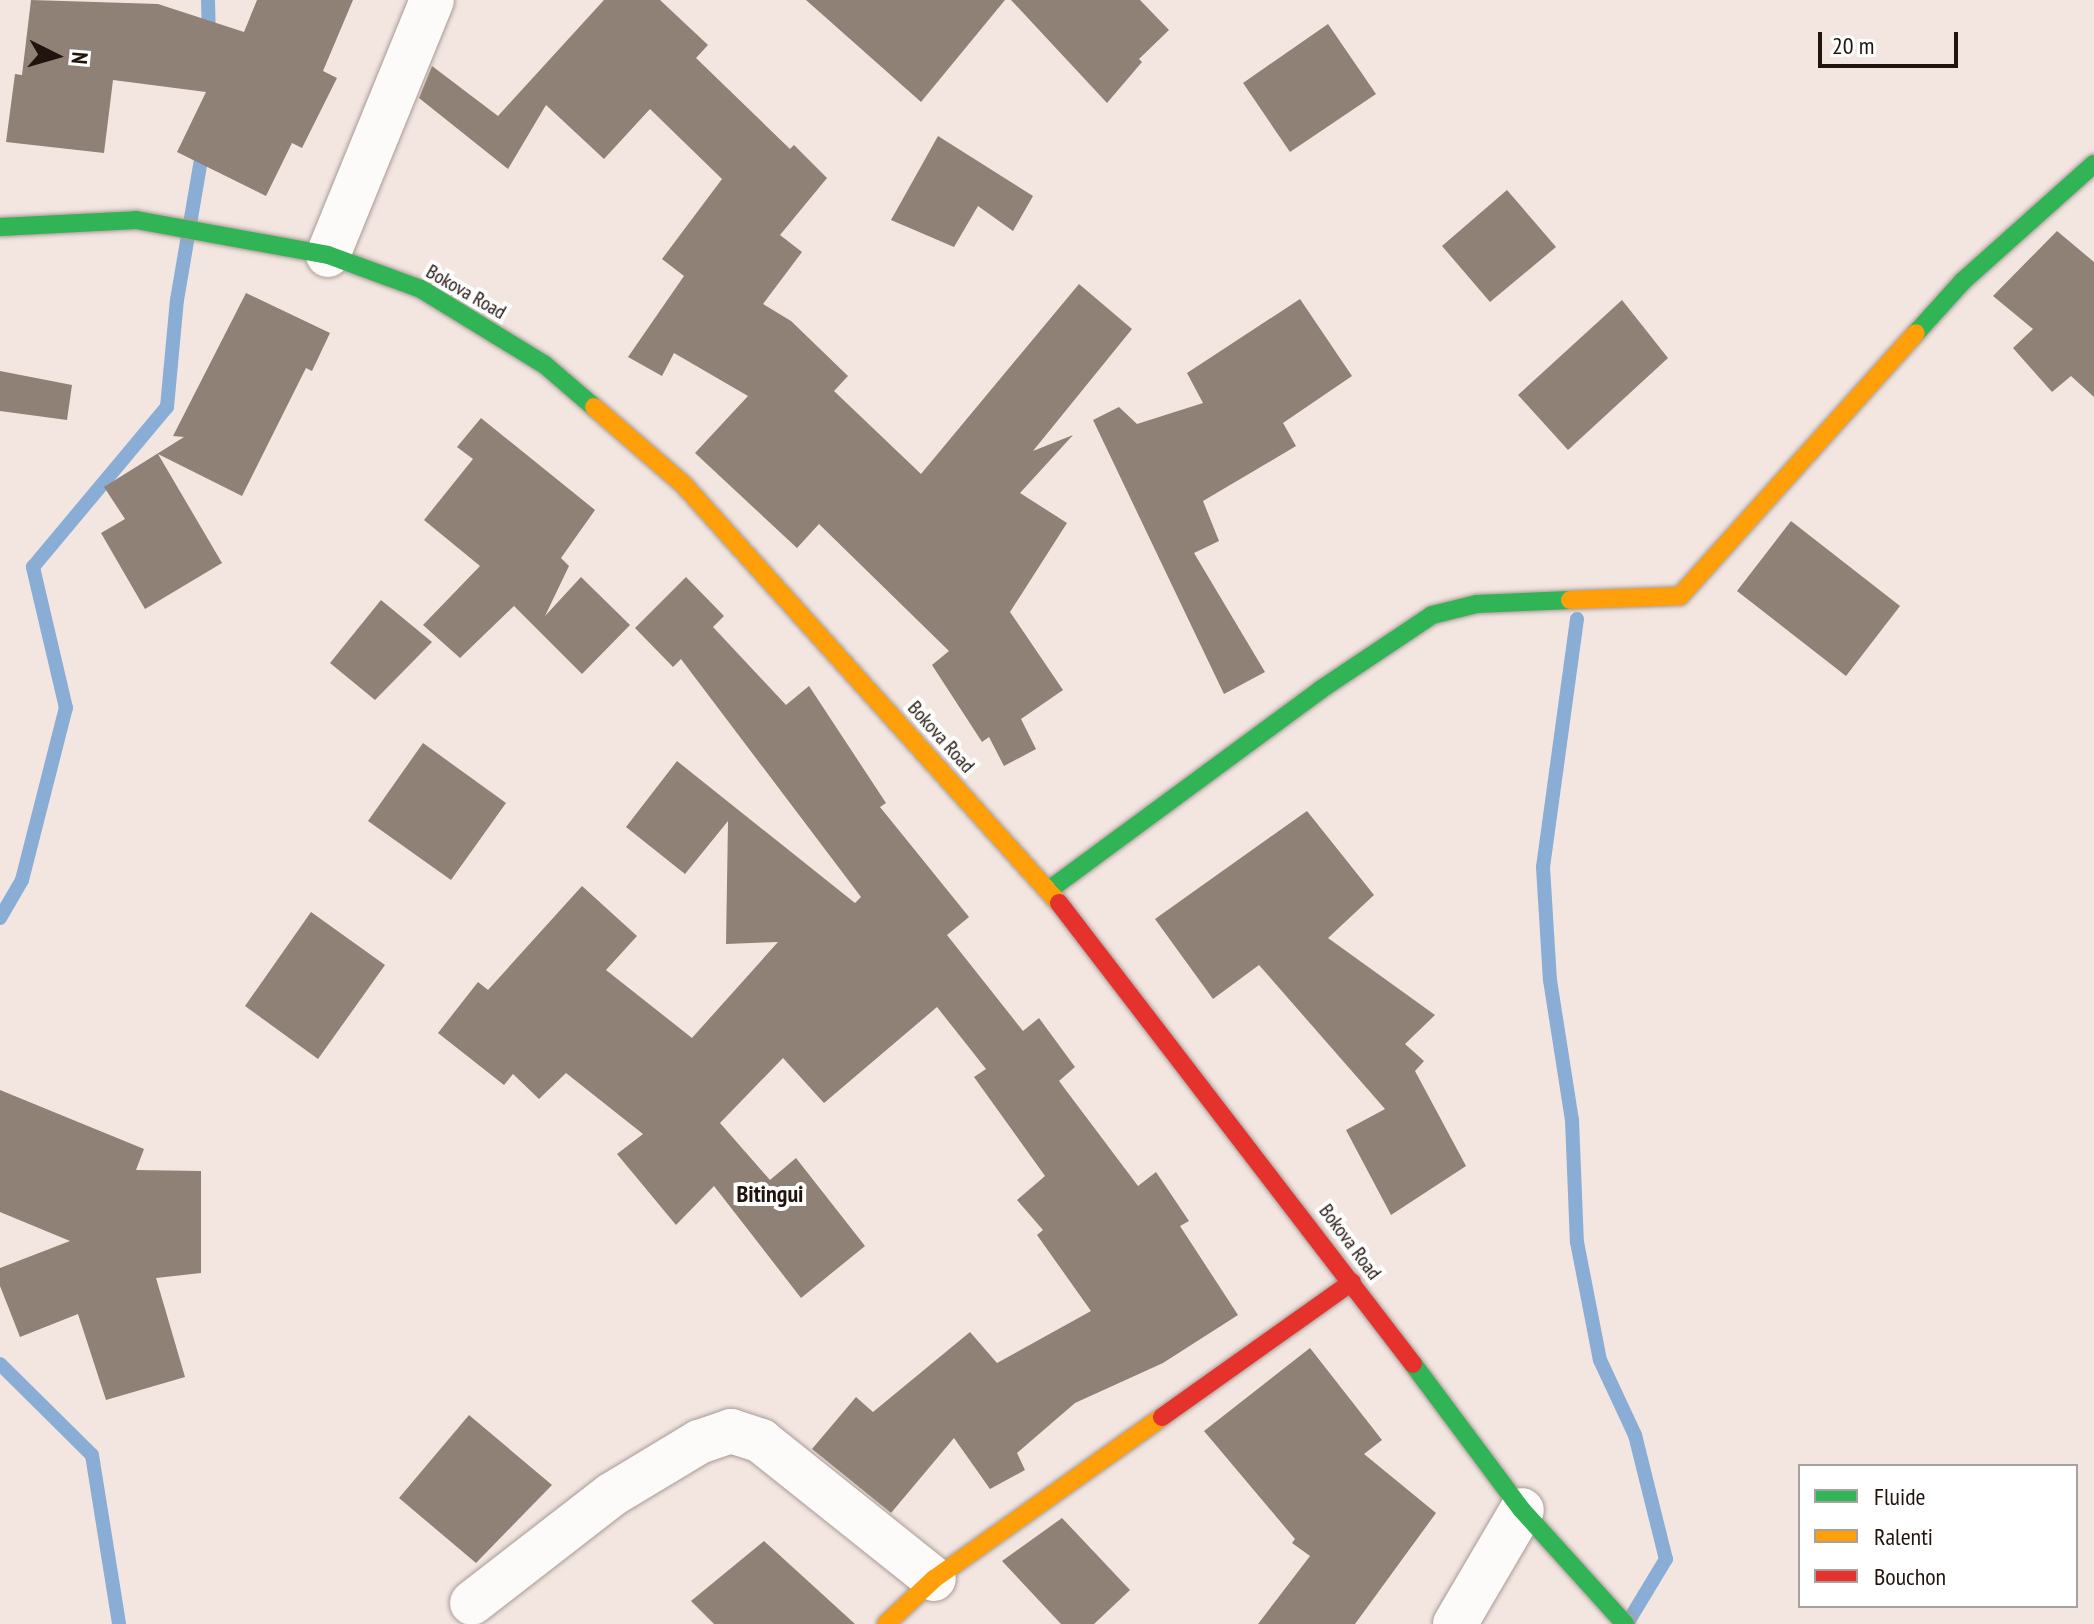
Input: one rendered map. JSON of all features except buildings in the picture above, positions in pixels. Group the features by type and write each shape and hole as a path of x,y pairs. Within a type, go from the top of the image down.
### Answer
{"street":[{"path":"328,255 432,0"},
{"path":"1049,890 1320,690 1432,615 1477,604 1680,596 1963,281 2094,164"},
{"name":"Bokova Road","path":"0,227 136,220 328,255 421,289 545,365 683,484 1049,890 1352,1282 1522,1510 1625,1624"},
{"path":"886,1624 934,1579 1352,1282"},
{"path":"472,1603 611,1495 699,1442 731,1431 761,1441 934,1579"},
{"path":"1455,1624 1522,1510"}],"waterway":[{"path":"208,0 209,40"},
{"path":"0,918 22,880 66,708 33,567 167,407 177,300 203,148"},
{"path":"1577,619 1543,867 1550,980 1572,1120 1577,1242 1600,1360 1635,1435 1666,1559 1628,1622"},
{"path":"0,1364 92,1455 119,1624"}],"traffic: fast":[{"path":"1916,333 1963,281 2094,164"},
{"path":"0,227 136,220 328,255 421,289 545,365 594,407"},
{"path":"1049,890 1320,690 1432,615 1477,604 1570,600"},
{"path":"1413,1364 1522,1510 1625,1624"}],"traffic: slow":[{"path":"1570,600 1680,596 1916,333"},
{"path":"594,407 683,484 1059,903"},
{"path":"886,1624 934,1579 1162,1417"}],"traffic: jam":[{"path":"1059,903 1413,1364"},
{"path":"1162,1417 1352,1282"}],"district":[{"name":"Bitingui","path":"770,1194"}]}
